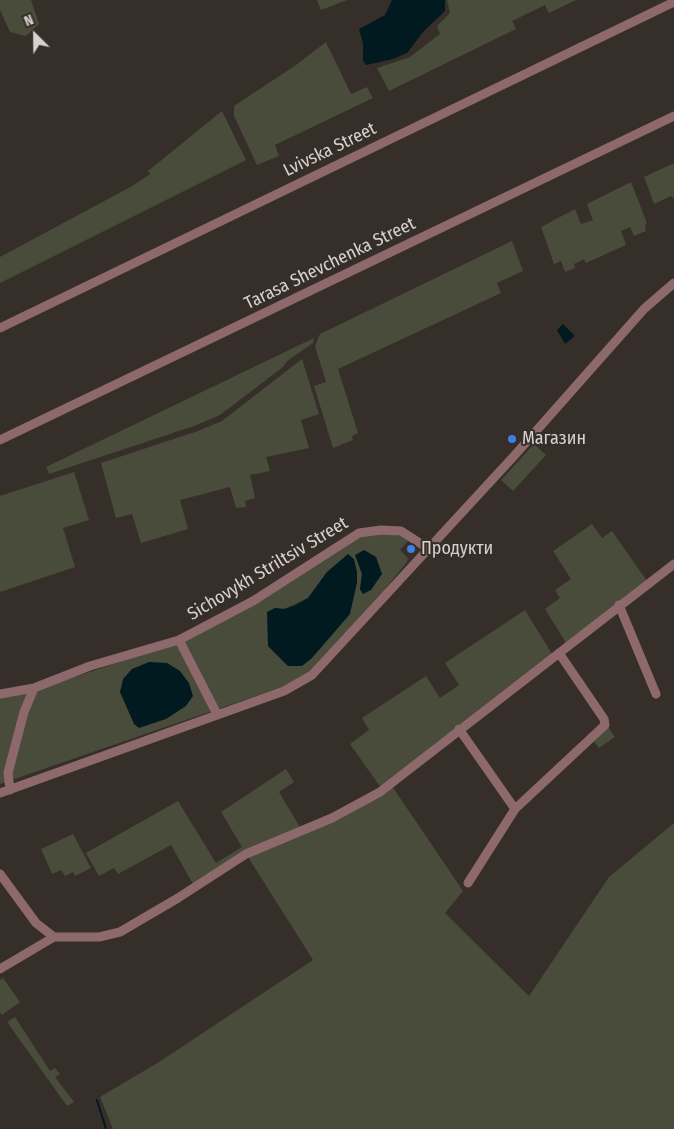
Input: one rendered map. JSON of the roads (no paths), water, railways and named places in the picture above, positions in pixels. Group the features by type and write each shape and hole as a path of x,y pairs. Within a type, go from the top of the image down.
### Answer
{"street":[{"name":"Lvivska Street","path":"0,328 674,2"},
{"name":"Tarasa Shevchenka Street","path":"0,440 674,116"},
{"path":"0,793 284,691 312,675 429,549 629,326 674,283"},
{"name":"Sichovykh Striltsiv Street","path":"0,694 34,688 90,666 179,640 260,597 359,533 381,530 401,531 429,549"},
{"path":"0,969 54,937 99,937 120,932 178,898 246,854 332,818 380,792 674,564"},
{"path":"619,605 656,694"},
{"name":"Sichovykh Striltsiv Street","path":"179,640 217,714"},
{"path":"468,883 515,809 605,725 604,719 559,653"},
{"path":"10,790 8,772 24,712 34,688"},
{"path":"459,729 515,809"},
{"path":"0,874 36,923 54,937"}],"water":[{"path":"392,0 445,0 445,11 424,31 407,53 393,59 366,65 363,61 363,43 359,29 385,15"},
{"path":"563,324 575,336 565,344 557,330"},
{"path":"364,550 376,557 382,574 371,590 363,594 360,589 362,574 355,555"},
{"path":"348,554 354,559 357,572 357,582 350,614 312,658 302,666 288,666 268,646 267,612 275,608 284,609 294,606 308,598 327,572"},
{"path":"149,662 167,663 180,671 189,683 193,696 186,706 166,719 139,728 134,724 120,692 123,679 132,669"}],"waterway":[{"path":"97,1100 106,1129"}],"place":[{"name":"Магазин","path":"512,439"},
{"name":"Продукти","path":"411,549"}]}
